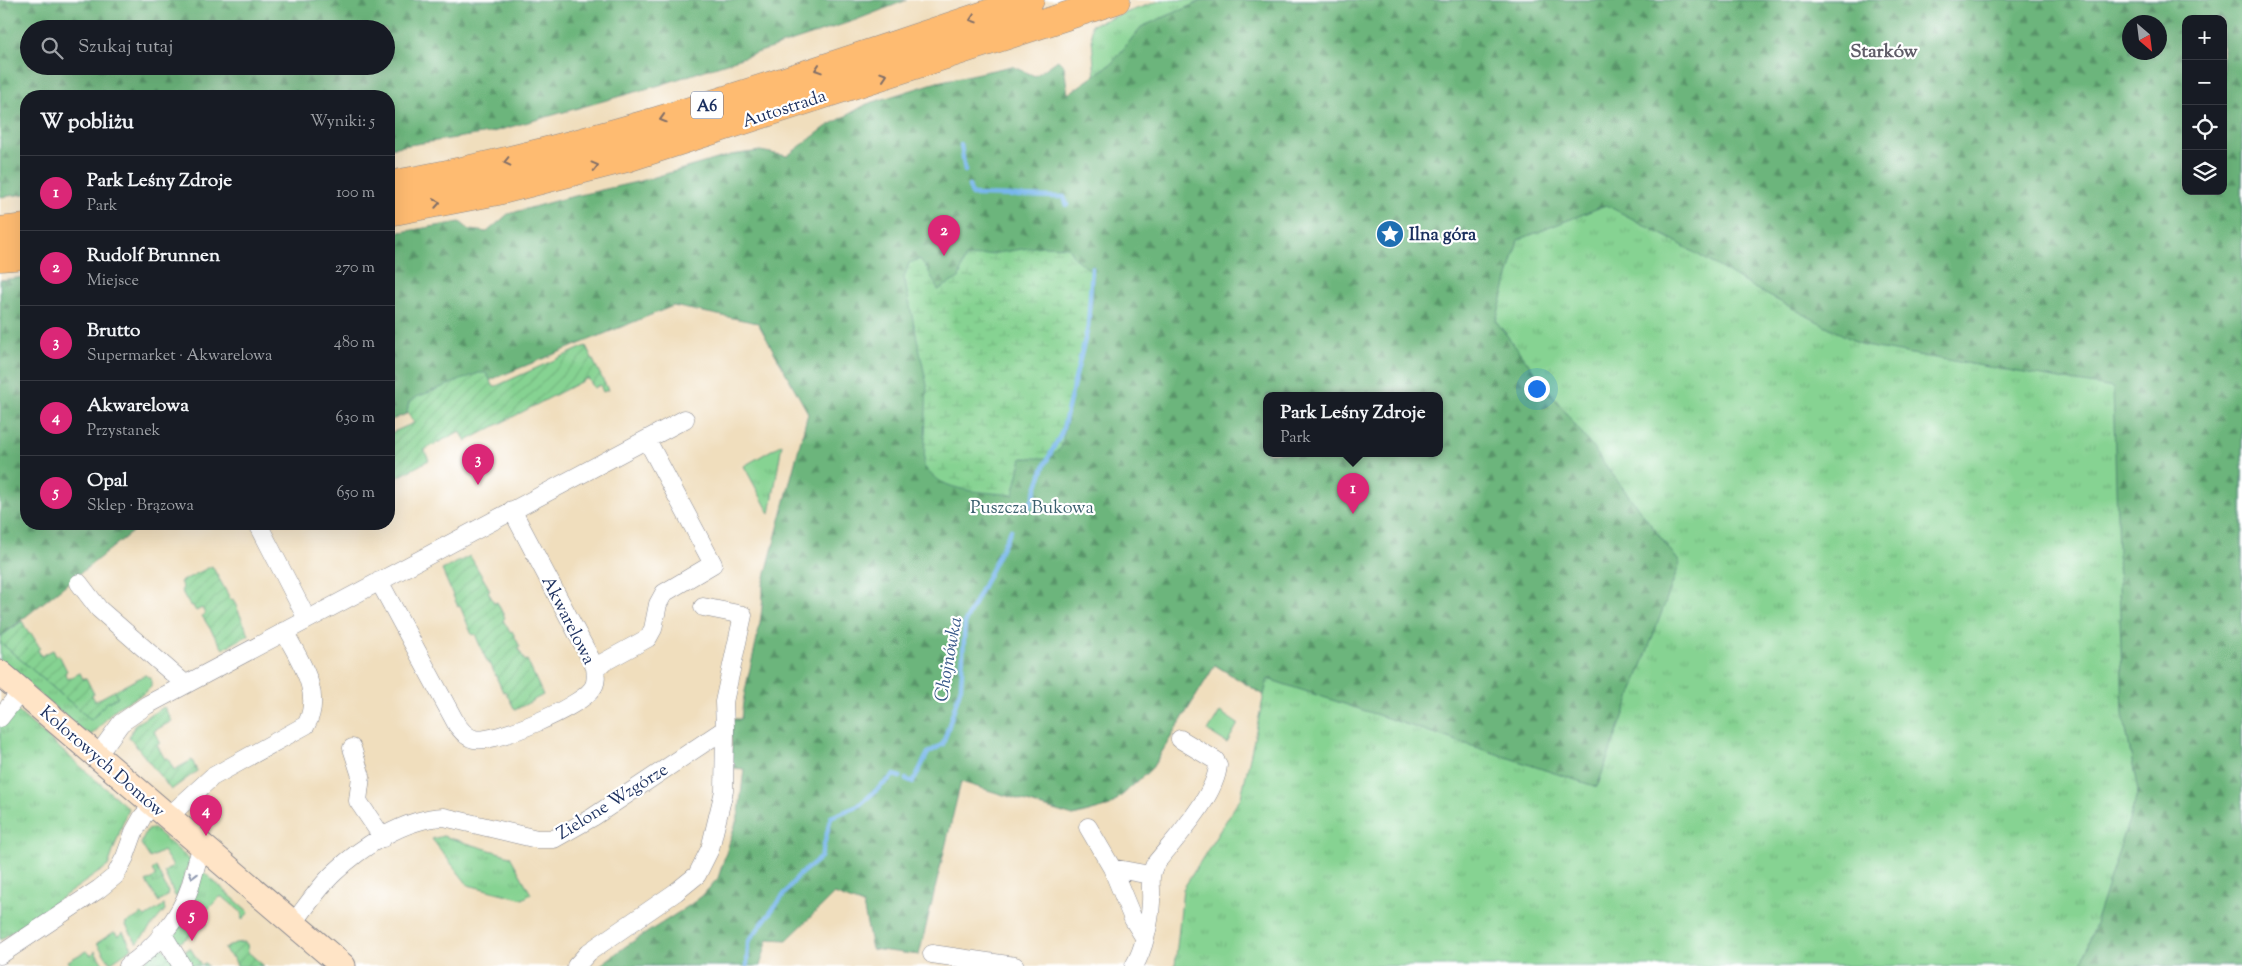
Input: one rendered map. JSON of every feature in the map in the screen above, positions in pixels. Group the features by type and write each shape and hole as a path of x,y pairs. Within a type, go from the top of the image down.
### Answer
{"highway":[{"name":"Autostrada","path":"395,211 498,191 627,158 1116,0"},
{"name":"Autostrada","path":"395,184 502,163 604,136 713,103 1025,2"},
{"path":"0,231 20,229"},
{"path":"0,257 20,255"}],"street":[{"path":"97,756 121,723 132,714 284,631 685,419"},
{"path":"595,667 648,638 654,628 658,604 664,594 713,564 647,440"},
{"name":"Akwarelowa","path":"379,581 457,725 467,736 474,739 493,739 509,734 527,727 582,698 593,688 596,682 595,667 512,510"},
{"path":"261,530 307,619"},
{"path":"79,583 99,609 186,684"},
{"path":"576,966 601,944 676,892 697,875 710,849 724,791 724,702 743,615 703,607"},
{"path":"0,955 99,889 115,876 143,816 161,811 212,777 306,725 313,711 310,685 284,631"},
{"name":"Kolorowych Domów","path":"0,673 342,966"},
{"path":"0,718 21,691"},
{"name":"Zielone Wzgórze","path":"293,924 333,874 356,854 418,820 444,817 536,839 554,839 594,817 725,729"},
{"path":"1134,966 1143,949 1144,937 1151,916 1152,888 1150,875 1155,864 1204,800 1213,785 1218,771 1218,764 1215,760 1180,739"},
{"path":"352,748 361,776 352,801 383,838"},
{"path":"1088,827 1112,868 1133,919 1144,937"},
{"path":"128,966 148,949 183,904 202,846"},
{"path":"1112,868 1150,875"},
{"path":"162,933 182,966"},
{"path":"931,955 1015,966"}],"green space":[{"path":"0,0 907,0 856,20 660,85 489,133 395,147 395,90 20,90 20,195 0,197"},
{"path":"1162,0 2242,0 2242,966 1175,966 1183,889 1241,797 1264,695 1215,665 1152,768 1110,806 1073,816 1098,119 1091,25"},
{"name":"Puszcza Bukowa","path":"1204,0 2242,0 2242,966 2081,966 2138,792 2123,714 2113,388 1864,346 1756,289 1673,240 1606,205 1518,240 1496,321 1680,563 1597,787 1268,679 1264,695 1215,665 1152,768 1110,806 1073,816 961,782 919,955 872,949 863,905 834,894 787,940 768,939 760,966 599,966 702,896 718,878 739,813 744,769 732,768 731,719 741,719 746,685 761,619 763,585 808,413 758,323 673,306 395,419 395,233 460,222 470,230 487,232 508,214 562,199 641,181 731,155 760,151 787,156 826,127 867,104 937,82 1012,66 1035,76 1058,60 1064,66 1068,94 1112,63 1141,27"},
{"path":"1042,246 1068,247 1075,259 1093,272 1093,299 1061,448 1049,458 1022,458 1013,495 964,490 941,482 924,466 927,385 904,278 909,263 920,259 938,290 959,278 965,258"},
{"path":"20,278 20,530 134,530 0,637 0,280"},
{"path":"586,346 608,390 603,392 600,385 594,388 588,378 466,441 460,431 424,450 429,460 395,479 395,431 414,423 407,412 409,402 417,397 479,373 486,373 494,387"},
{"path":"782,444 770,514 744,466"},
{"path":"470,556 490,590 488,591 494,603 497,602 505,618 503,620 510,632 512,631 520,647 518,648 525,661 527,660 543,695 515,710 505,691 503,692 490,663 488,664 475,634 472,635 442,570"},
{"path":"212,566 231,600 233,599 249,635 223,649 202,616 205,614 202,608 196,611 192,605 190,606 181,590 183,588 180,582"},
{"path":"22,621 40,648 38,650 41,656 53,650 56,656 59,655 67,671 65,673 68,679 80,673 83,679 86,678 94,694 92,695 95,701 114,691 118,697 106,703 91,720 0,642 0,637"},
{"path":"0,642 91,720 106,703 117,697 114,691 145,675 151,678 151,687 117,708 89,736 0,661"},
{"path":"164,707 172,721 154,731 160,743 157,745 165,759 167,757 174,770 192,760 197,771 171,790 129,737 135,724"},
{"path":"15,709 128,808 108,866 0,940 0,723"},
{"path":"1220,712 1238,724 1227,743 1208,731"},
{"path":"153,828 190,860 177,897 164,872 173,866 163,851 150,858 141,844 146,831"},
{"path":"443,836 510,856 531,894 523,899 468,885 432,839"},
{"path":"156,867 168,892 167,896 159,902 146,882 156,876 152,870"},
{"path":"200,869 249,912 242,920 241,912 223,897 220,897 202,915 207,924 175,946 171,939"},
{"path":"164,905 165,910 137,943 125,924 142,914 145,917"},
{"path":"114,932 119,936 123,932 132,948 110,963 97,943"},
{"path":"244,942 247,944 248,952 264,966 237,966 233,956 231,957 224,949 235,943"},
{"path":"159,943 174,961 168,965 155,961 149,966 142,966"},
{"path":"190,948 201,965 205,963 208,966 189,966 182,953"},
{"path":"86,951 91,955 95,951 104,966 71,966 68,961"}],"waterway":[{"name":"Chojnówka","path":"961,145 965,171"},
{"name":"Chojnówka","path":"969,186 972,195 1064,197 1067,205"},
{"name":"Chojnówka","path":"1029,508 1045,464 1062,432 1088,327 1092,268"},
{"name":"Chojnówka","path":"906,779 913,782 928,753 943,744 961,687 965,622 1011,530"},
{"name":"Chojnówka","path":"747,966 748,942 798,876 821,857 831,817 858,806 894,775 900,777"}],"place":[{"name":"Ilna góra","path":"1390,234"},
{"name":"Rudolf Brunnen","path":"944,256"},
{"name":"Brutto","path":"478,485"},
{"name":"Park Leśny Zdroje","path":"1353,514"},
{"name":"Akwarelowa","path":"206,836"},
{"name":"Opal","path":"192,941"}],"district":[{"name":"Starków","path":"1884,50"}]}
